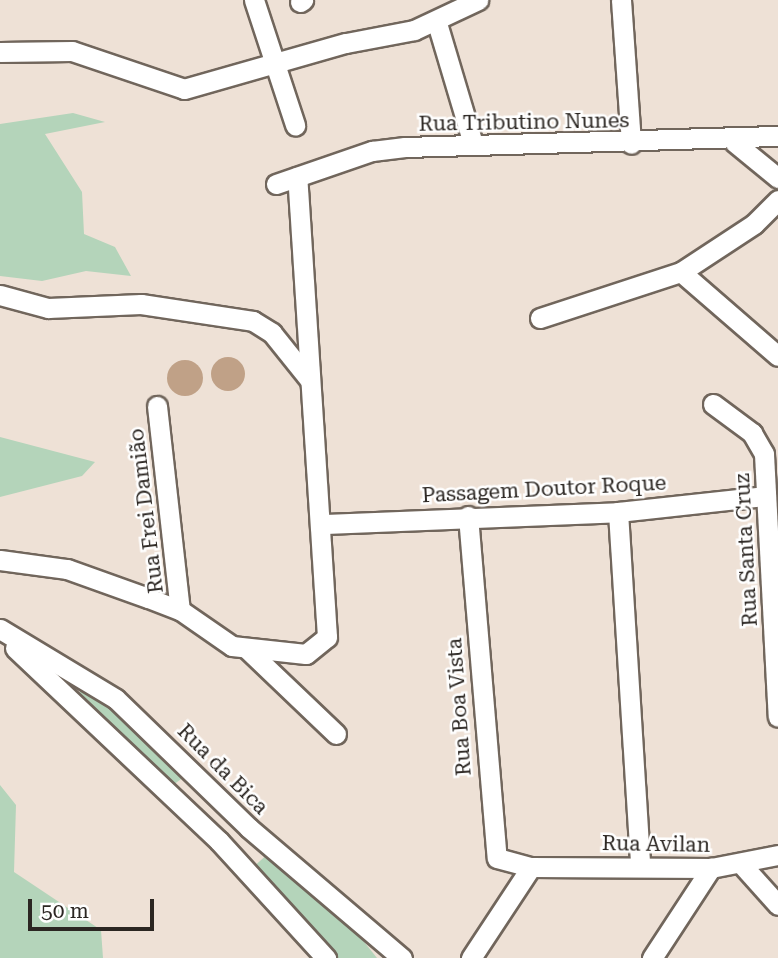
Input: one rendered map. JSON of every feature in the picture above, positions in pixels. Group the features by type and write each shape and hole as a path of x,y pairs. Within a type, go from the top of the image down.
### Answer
{"street":[{"path":"254,0 295,125"},
{"path":"0,51 72,51 184,89 437,23 478,0"},
{"path":"621,0 631,144"},
{"path":"437,23 473,144"},
{"name":"Rua Tributino Nunes","path":"276,184 372,151 473,144 734,142 778,136"},
{"path":"734,142 778,178"},
{"path":"0,560 67,569 180,610 219,640 246,648 306,654 327,638 325,524 309,379 297,177"},
{"path":"540,318 681,272 745,230 778,200"},
{"path":"681,272 778,356"},
{"path":"0,295 48,308 141,304 253,321 272,333 309,379"},
{"name":"Rua Santa Cruz","path":"713,404 760,443 774,589 778,717"},
{"name":"Rua Frei Damião","path":"157,406 180,610"},
{"name":"Passagem Doutor Roque","path":"325,524 468,516 618,512 766,496"},
{"path":"618,512 640,865"},
{"name":"Rua Boa Vista","path":"468,516 492,849 497,858 531,867"},
{"name":"Rua da Bica","path":"0,628 116,699 249,828 402,958"},
{"path":"0,635 231,852 326,958"},
{"path":"246,648 336,734"},
{"path":"231,852 248,848 249,828"},
{"name":"Rua Avilan","path":"531,867 640,865 711,868 743,866 778,855"},
{"path":"743,866 778,905"},
{"path":"471,958 531,867"},
{"path":"652,958 711,868"}],"green space":[{"path":"73,113 105,122 45,134 82,192 84,234 115,247 131,276 86,271 42,281 0,276 0,124"},
{"path":"0,437 95,462 82,476 0,497"},
{"path":"88,687 188,774 173,785 75,695"},
{"path":"0,785 16,805 14,872 101,930 103,958 0,958"},
{"path":"269,853 349,923 377,958 334,958 253,867"}],"building":[{"path":"228,357 240,362 245,374 240,386 228,391 216,386 211,374 216,362"},
{"path":"185,360 198,365 203,378 198,391 185,396 172,391 167,378 172,365"}]}
